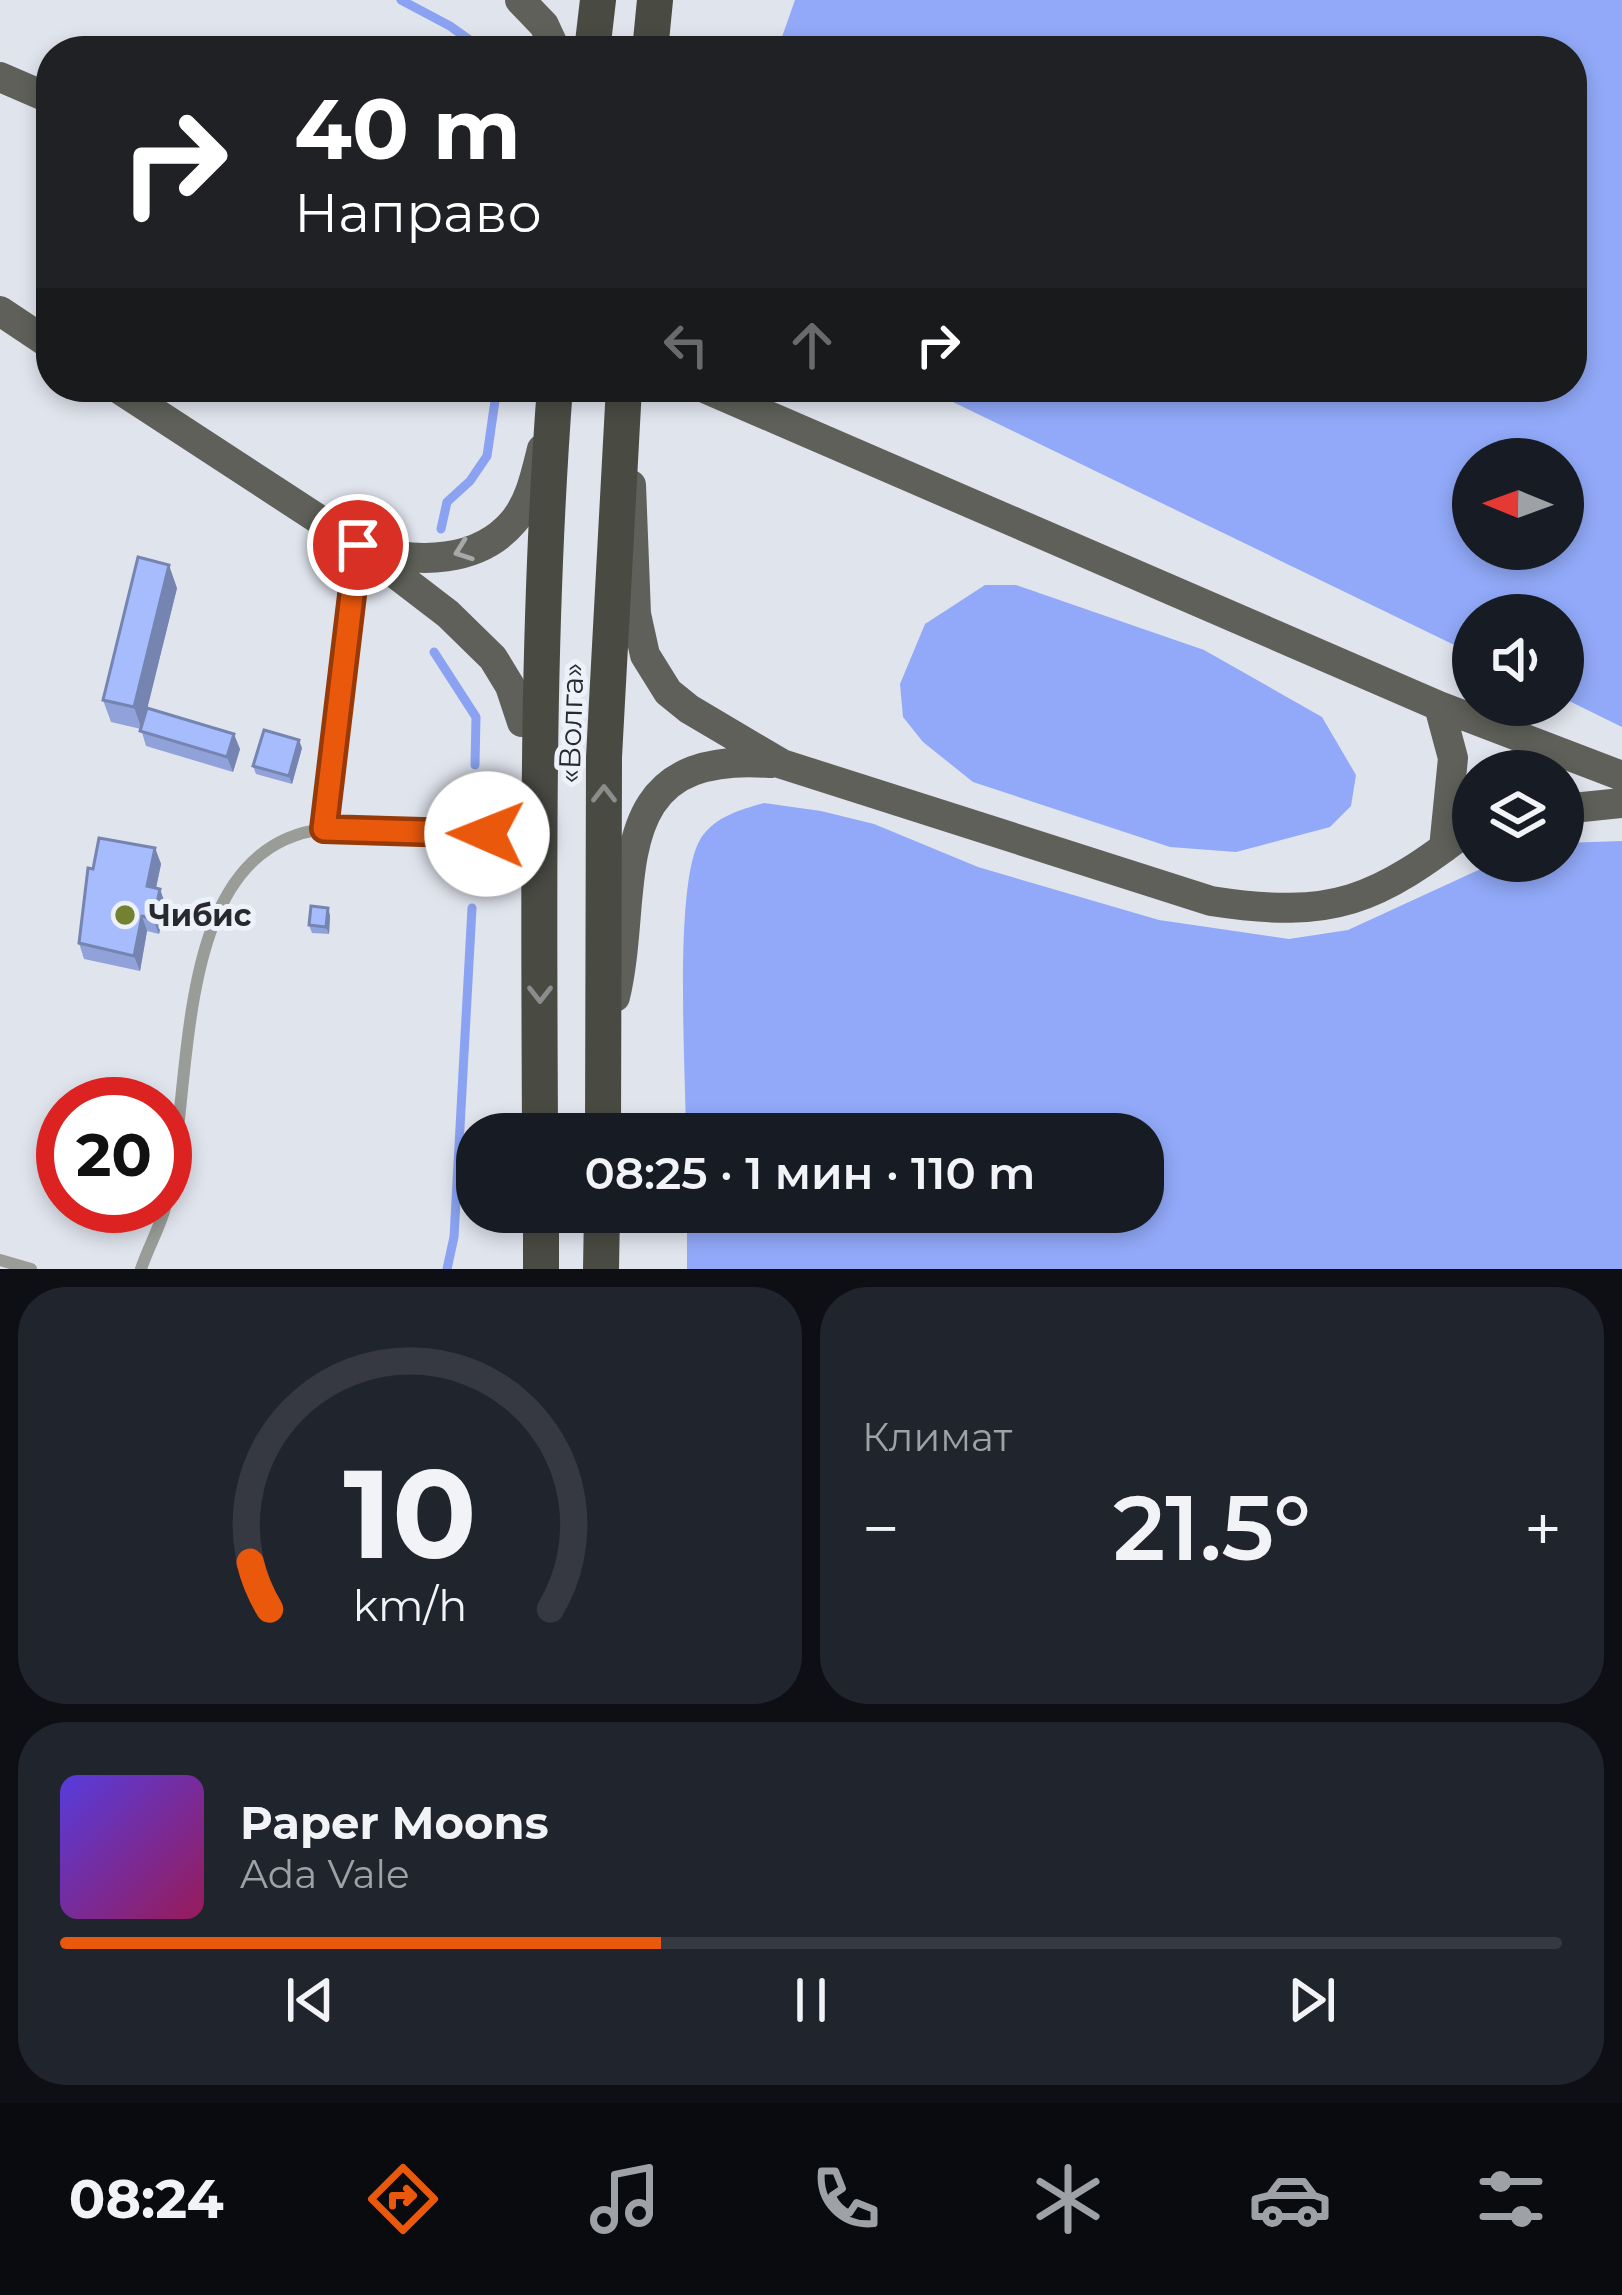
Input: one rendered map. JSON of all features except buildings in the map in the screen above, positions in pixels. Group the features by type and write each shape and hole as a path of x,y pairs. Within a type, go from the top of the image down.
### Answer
{"highway":[{"path":"594,36 598,0"},
{"path":"652,36 656,0"},
{"name":"«Волга»","path":"540,1113 539,877 554,402"},
{"name":"«Волга»","path":"603,1113 604,757 623,402"},
{"path":"541,1233 541,1269"},
{"path":"601,1269 602,1233"}],"main road":[{"path":"520,0 549,36"},
{"path":"0,76 36,92"},
{"path":"0,311 36,335"},
{"path":"139,402 358,545 448,614 493,658 510,686 522,722"},
{"path":"736,402 1439,706 1529,750"},
{"path":"358,545 417,560 466,552 512,524 551,430"},
{"path":"621,438 634,498 635,614 645,655 668,692 689,709 782,764 1211,901 1251,907 1335,906 1396,880 1452,847"},
{"path":"535,475 522,722 523,791 539,877"},
{"path":"1439,706 1452,754"},
{"path":"605,1037 621,973 632,850 652,805 676,782 719,762 782,764"},
{"path":"1584,769 1622,776"},
{"path":"1584,807 1622,803"}],"lane":[{"path":"324,829 358,545"},
{"path":"141,1269 165,1209 203,950 231,884 261,850 296,832 324,829 528,835"},
{"path":"0,1260 31,1269"}],"shaded area":[{"path":"795,0 1622,0 1622,727 1584,708 1584,594 1452,594 1452,644 953,402 1587,402 1587,36 782,36"},
{"path":"985,585 1016,585 1204,650 1322,717 1356,775 1351,806 1330,827 1236,852 1170,847 973,782 923,742 903,717 900,684 925,624"},
{"path":"764,803 821,811 874,824 978,867 1159,920 1289,939 1348,930 1452,882 1584,882 1584,842 1622,841 1622,1269 687,1269 687,1233 1164,1233 1164,1113 685,1113 687,894 701,838 729,815"}],"waterway":[{"path":"401,0 464,36"},
{"path":"441,529 447,502 487,456 495,402"},
{"path":"434,652 476,717 475,765"},
{"path":"447,1269 454,1237 472,908"}],"place":[{"name":"Чибис","path":"125,915"}],"route":[{"path":"358,545 324,829 487,834"}]}
